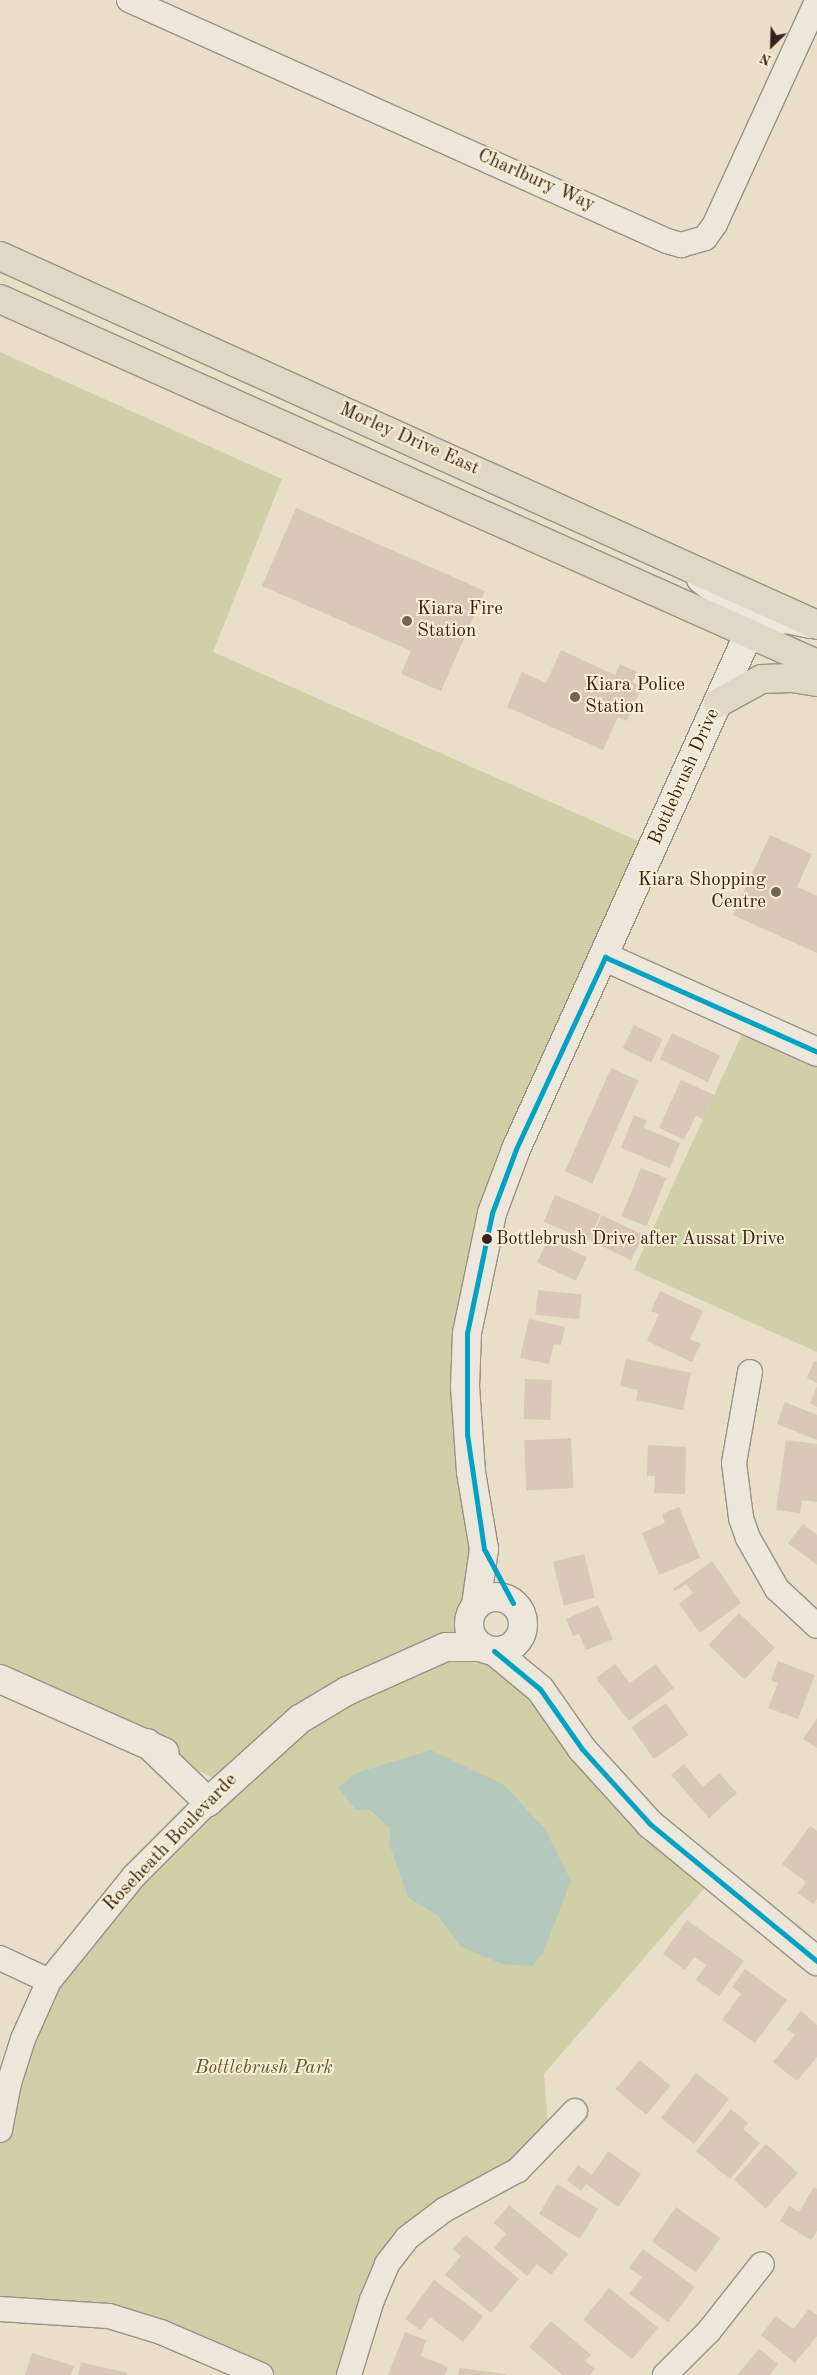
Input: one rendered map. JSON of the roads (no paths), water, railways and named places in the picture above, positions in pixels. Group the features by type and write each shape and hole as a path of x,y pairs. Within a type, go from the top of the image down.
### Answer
{"main road":[{"name":"Morley Drive East","path":"0,256 817,625"},
{"name":"Morley Drive East","path":"0,298 817,664"},
{"path":"300,390 319,411 322,423 320,441"},
{"path":"519,490 552,521 550,544"},
{"path":"718,703 762,680 792,678 817,682"}],"street":[{"name":"Charlbury Way","path":"129,0 667,241 681,245 705,238 715,224 816,0"},
{"path":"674,562 715,587 730,601 742,616 749,633 771,621 787,619 817,625"},
{"name":"Bottlebrush Drive","path":"513,1602 484,1549 471,1472 464,1386 467,1332 478,1268 492,1213 516,1150 605,957 749,633"},
{"path":"605,957 817,1052"},
{"path":"750,1372 734,1463 741,1518 748,1538 778,1589 817,1626"},
{"name":"Bottlebrush Drive","path":"473,1613 484,1549"},
{"path":"540,1689 473,1639 473,1613 494,1597 513,1602 522,1616 521,1633 540,1689 582,1748 650,1824 817,1961"},
{"name":"Roseheath Boulevarde","path":"446,1647 473,1613"},
{"path":"488,1649 508,1648 521,1633"},
{"name":"Roseheath Boulevarde","path":"0,2130 9,2083 23,2039 49,1981 134,1876 217,1793 300,1719 347,1691 446,1647 488,1649"},
{"path":"0,1680 147,1743 217,1793"},
{"path":"0,1958 49,1981"},
{"path":"349,2375 383,2273 408,2238 444,2210 518,2170 575,2111"},
{"path":"665,2375 709,2331 762,2264"},
{"path":"0,2310 109,2316 161,2332 261,2375"}],"place":[{"name":"Kiara Fire Station","path":"407,621"},
{"name":"Kiara Police Station","path":"575,697"},
{"name":"Kiara Shopping Centre","path":"776,892"},
{"name":"Bottlebrush Drive after Aussat Drive","path":"487,1239"}],"park label":[{"name":"Bottlebrush Park","path":"264,2069"}]}
